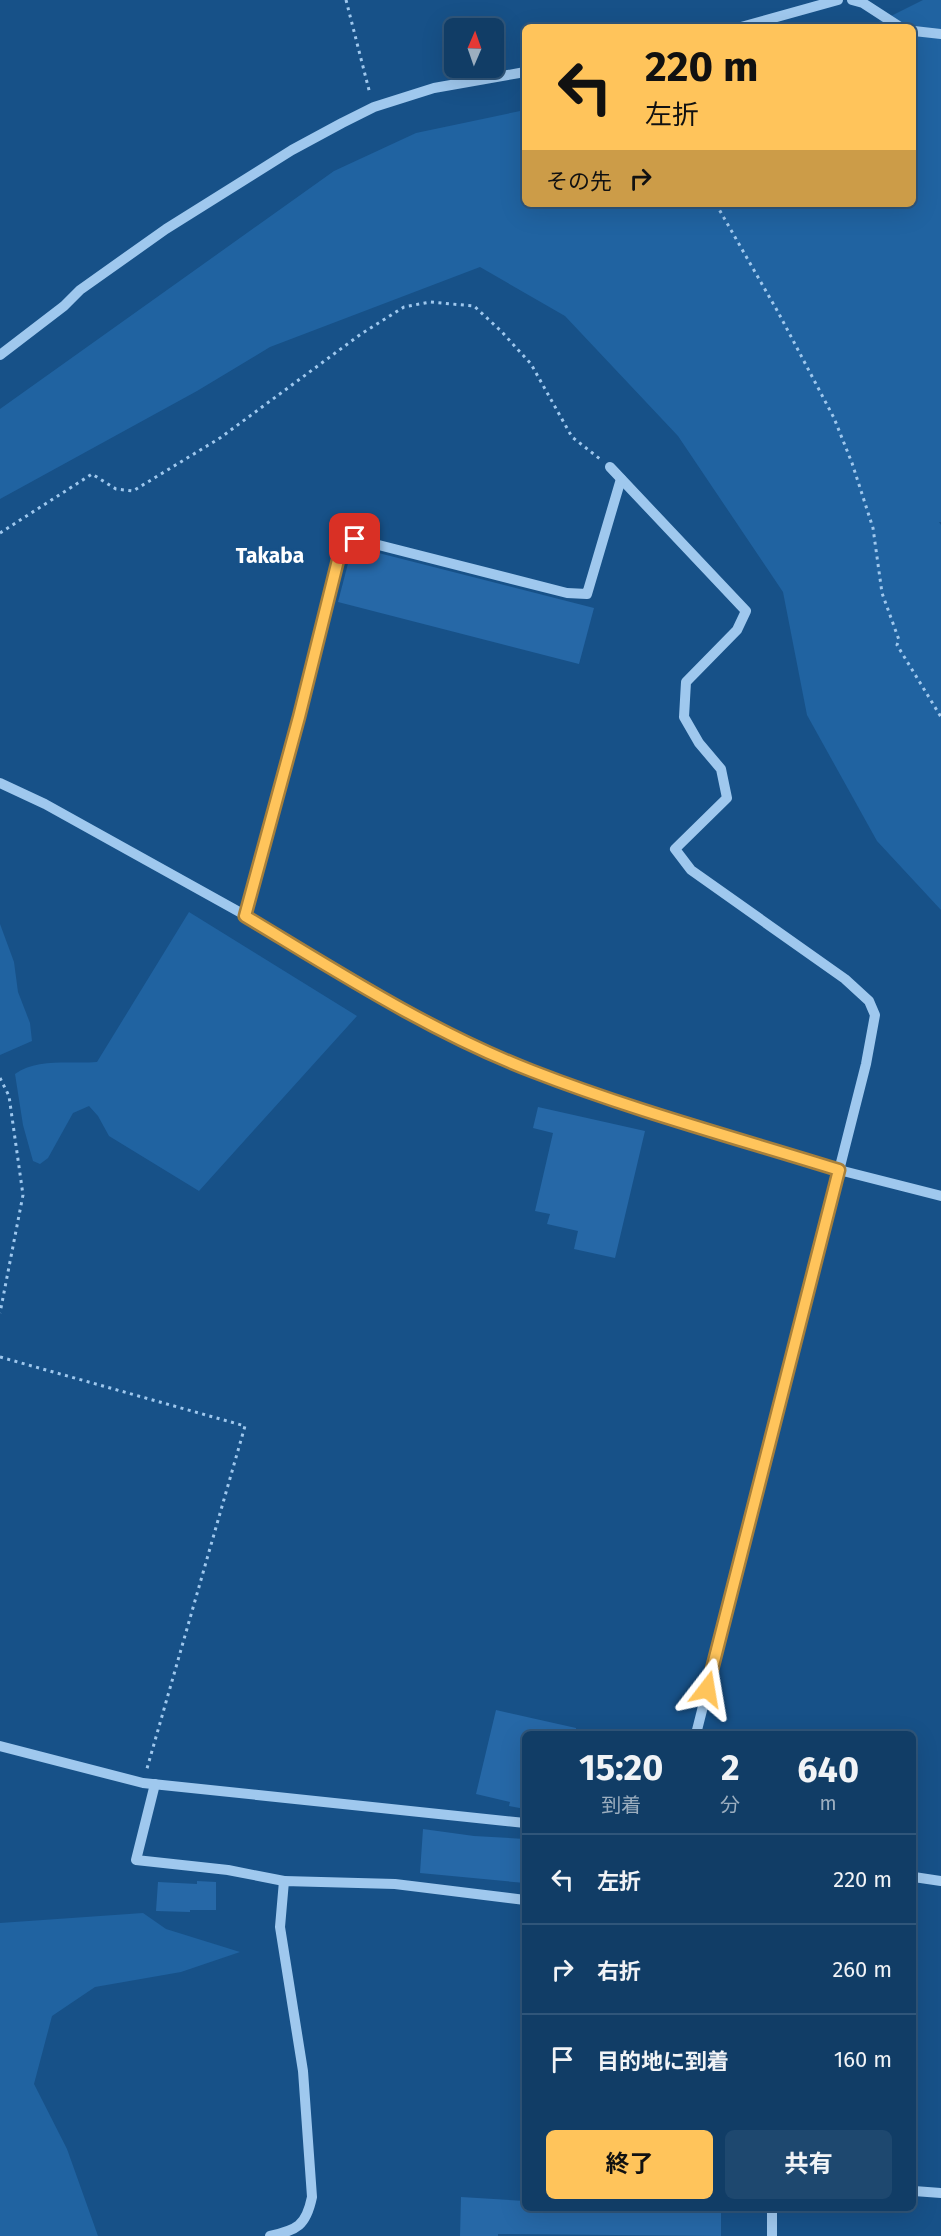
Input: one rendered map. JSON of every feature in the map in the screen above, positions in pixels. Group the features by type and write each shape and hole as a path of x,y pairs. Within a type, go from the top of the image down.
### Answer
{"street":[{"path":"752,24 838,0"},
{"path":"852,0 863,3 895,24"},
{"path":"916,31 941,34"},
{"path":"0,355 64,306 80,290 166,229 292,150 374,107 434,88 522,73"},
{"path":"610,467 746,611 737,630 686,681 684,717 699,743 721,769 727,798 675,849 691,870 845,979 869,1001 875,1015 839,1170 697,1731"},
{"path":"245,916 299,717 342,544 355,539 567,593 587,594 621,479"},
{"path":"0,783 45,804 245,916 344,976 432,1025 530,1071 654,1115 839,1170 941,1196"},
{"path":"0,1746 149,1783 522,1823"},
{"path":"149,1783 136,1860 228,1870 284,1881 395,1884 522,1900"},
{"path":"916,1877 941,1881"},
{"path":"270,2236 296,2233 309,2214 312,2198 303,2071 280,1927 284,1881"},
{"path":"916,2191 941,2193"},
{"path":"772,2211 772,2236"}],"path":[{"path":"346,0 374,107"},
{"path":"718,207 778,312 834,418 873,528 882,593 899,640 897,645 941,717"},
{"path":"0,533 92,474 116,489 133,491 220,438 361,334 404,307 430,302 474,306 531,364 572,437 610,467"},
{"path":"0,1078 9,1096 23,1195 0,1313"},
{"path":"0,1357 245,1426 149,1783"}],"shaded area":[{"path":"923,0 941,0 941,522 939,522 941,525 941,910 877,841 807,715 783,592 678,436 565,316 480,267 270,347 197,391 0,499 0,409 334,171 416,133 522,111 522,207 916,207 916,24 875,24"},
{"path":"189,912 357,1016 199,1191 109,1136 98,1116 89,1106 73,1113 48,1158 40,1164 33,1161 23,1125 15,1074 23,1069 43,1064 97,1062"},
{"path":"0,924 14,962 18,992 30,1023 32,1041 0,1055"},
{"path":"143,1913 166,1929 240,1952 181,1972 95,1987 52,2016 34,2084 67,2149 98,2236 0,2236 0,1923"}],"building":[{"path":"352,548 594,608 579,664 338,602"},
{"path":"538,1107 645,1131 615,1258 574,1249 578,1231 547,1224 550,1214 535,1211 553,1133 533,1128"},
{"path":"496,1710 576,1728 576,1731 522,1731 522,1808 509,1806 510,1802 476,1794"},
{"path":"423,1829 474,1836 522,1839 522,1883 420,1873"},
{"path":"197,1881 216,1882 216,1910 156,1911 158,1882 197,1884"},
{"path":"461,2197 522,2201 522,2211 721,2211 721,2236 498,2234 498,2236 460,2236"}],"district":[{"name":"Takaba","path":"270,556"}],"route":[{"path":"355,539 342,544 299,717 245,916 344,976 432,1025 530,1071 654,1115 839,1170 707,1689"}]}
